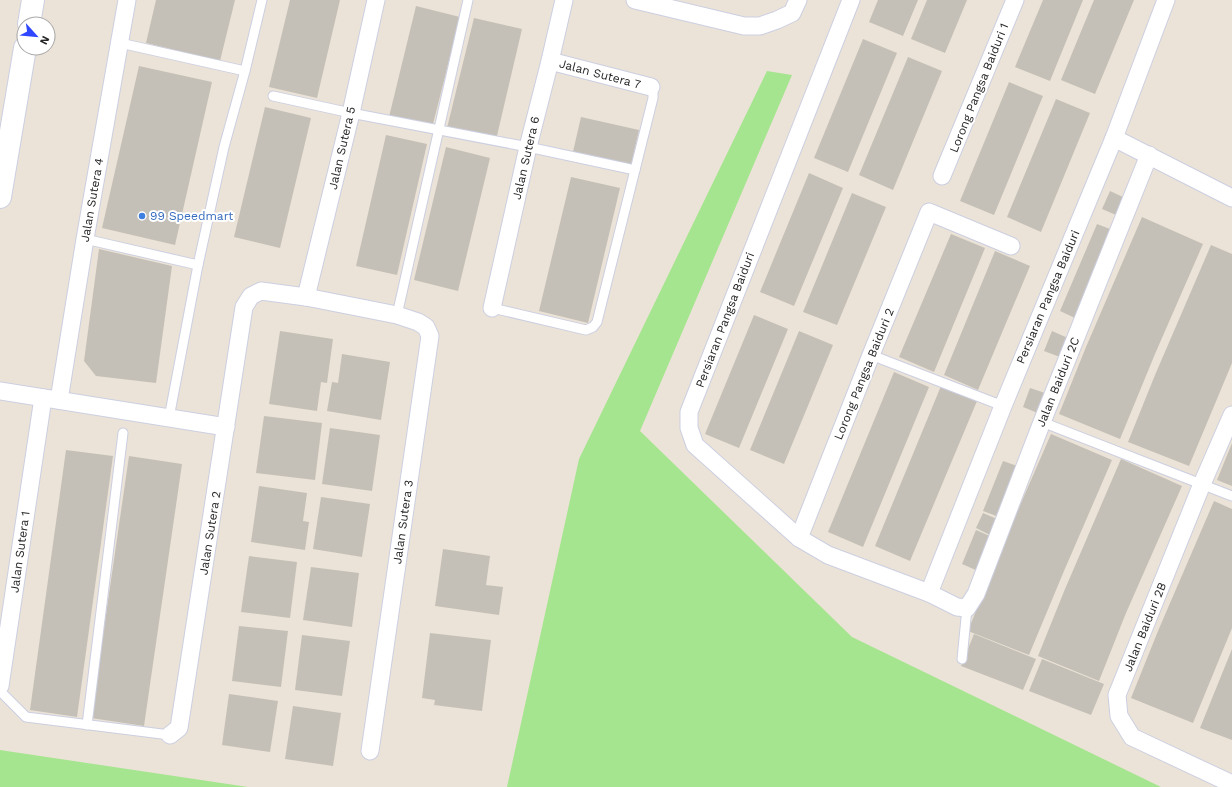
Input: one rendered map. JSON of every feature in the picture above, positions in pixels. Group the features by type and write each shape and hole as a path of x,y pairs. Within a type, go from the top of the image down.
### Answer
{"street":[{"path":"30,16 33,0"},
{"name":"Jalan Sutera 4","path":"40,417 51,399 86,239 127,0"},
{"name":"Jalan Sutera 5","path":"306,296 351,113 376,0"},
{"path":"635,0 744,26 760,26 792,13 798,0"},
{"name":"Persiaran Pangsa Baiduri","path":"851,0 689,412 689,428 695,445 800,538 828,555 929,593 957,607 967,608"},
{"name":"Lorong Pangsa Baiduri 1","path":"942,176 1015,0"},
{"name":"Persiaran Pangsa Baiduri","path":"929,593 1003,406 1114,138 1166,0"},
{"name":"Jalan Sutera 6","path":"492,308 528,147 563,4"},
{"path":"0,197 24,56"},
{"name":"Jalan Sutera 7","path":"550,61 651,87"},
{"path":"1114,138 1232,198"},
{"name":"Jalan Baiduri 2C","path":"967,608 976,594 1042,422 1149,156"},
{"name":"Lorong Pangsa Baiduri 2","path":"800,538 871,355 929,212 1011,246"},
{"name":"Jalan Sutera 2","path":"170,735 179,728 244,307 251,296 261,291 306,296 397,315"},
{"name":"Jalan Sutera 3","path":"370,751 430,336 426,327 418,322 397,315"},
{"path":"0,391 226,427"},
{"name":"Jalan Baiduri 2B","path":"1232,415 1202,484 1117,695 1120,716 1132,737 1232,784"},
{"name":"Jalan Sutera 1","path":"0,686 40,417"}],"lane":[{"path":"169,418 198,265 224,147 245,71 262,0"},
{"path":"397,315 468,0"},
{"path":"120,43 245,71"},
{"path":"492,308 586,330 593,327 598,322 653,98 651,87"},
{"path":"273,96 635,170"},
{"path":"86,239 198,265"},
{"path":"871,355 1003,406"},
{"path":"1042,422 1232,496"},
{"path":"87,725 124,433"},
{"path":"962,659 967,608"},
{"name":"Jalan Sutera 2","path":"0,691 26,717 170,735"}],"green space":[{"path":"767,71 792,75 640,431 852,637 1161,787 507,787 579,459"},
{"path":"0,750 248,787 0,787"}],"building":[{"path":"156,0 235,0 220,61 146,43"},
{"path":"290,0 340,0 317,98 269,87"},
{"path":"878,0 918,0 903,36 869,22"},
{"path":"927,0 967,0 945,53 911,39"},
{"path":"1043,0 1083,0 1050,81 1015,67"},
{"path":"1094,0 1134,0 1095,94 1061,80"},
{"path":"416,6 460,17 432,128 389,117"},
{"path":"474,18 522,29 496,140 447,128"},
{"path":"863,39 897,53 848,172 814,158"},
{"path":"908,57 942,71 893,190 859,175"},
{"path":"139,66 212,82 175,245 102,228"},
{"path":"1009,82 1043,96 994,215 960,201"},
{"path":"1056,99 1090,113 1041,232 1007,217"},
{"path":"265,107 311,118 280,248 234,237"},
{"path":"581,117 639,130 630,170 572,156"},
{"path":"386,135 427,144 397,275 356,266"},
{"path":"446,147 490,158 458,291 414,280"},
{"path":"809,173 843,188 794,306 760,292"},
{"path":"571,177 620,188 588,323 539,311"},
{"path":"1110,191 1123,197 1116,215 1102,209"},
{"path":"852,193 886,207 837,325 803,312"},
{"path":"1142,217 1203,244 1120,439 1059,414"},
{"path":"1097,224 1110,229 1075,318 1060,311"},
{"path":"951,234 985,248 934,372 899,357"},
{"path":"1211,245 1232,254 1232,363 1189,466 1128,442"},
{"path":"99,249 172,266 156,383 96,376 84,361"},
{"path":"995,251 1030,266 978,390 944,375"},
{"path":"754,315 788,329 739,448 705,434"},
{"path":"280,331 333,339 327,383 321,382 317,411 269,404"},
{"path":"799,331 833,345 784,464 750,450"},
{"path":"1052,331 1068,338 1060,357 1044,351"},
{"path":"342,354 390,362 381,420 327,411 332,382 338,383"},
{"path":"894,372 929,387 863,547 828,532"},
{"path":"941,386 977,401 910,561 875,546"},
{"path":"1030,388 1048,394 1040,414 1023,407"},
{"path":"264,416 322,423 315,480 256,473"},
{"path":"330,428 380,435 372,491 322,484"},
{"path":"1051,434 1112,460 1029,655 968,631 995,563"},
{"path":"1232,443 1232,486 1217,480"},
{"path":"66,450 113,456 77,717 30,710"},
{"path":"129,456 182,464 144,726 91,718"},
{"path":"1121,459 1182,486 1126,613 1099,681 1038,656"},
{"path":"1003,461 1020,467 999,517 983,511"},
{"path":"259,486 307,493 303,521 309,522 305,550 251,542"},
{"path":"321,497 370,504 362,557 313,549"},
{"path":"1214,501 1232,509 1232,628 1193,723 1131,698"},
{"path":"983,513 997,519 990,535 976,528"},
{"path":"976,530 992,537 978,571 962,564"},
{"path":"443,549 490,556 486,585 503,587 499,615 435,606"},
{"path":"249,556 297,562 290,618 241,612"},
{"path":"311,567 359,573 352,627 303,620"},
{"path":"239,626 288,631 281,687 232,681"},
{"path":"430,633 491,640 482,711 434,705 435,700 422,698"},
{"path":"974,634 1036,659 1023,690 961,666"},
{"path":"302,635 350,641 342,696 295,690"},
{"path":"1232,649 1232,740 1200,728"},
{"path":"1042,659 1104,684 1091,715 1029,691"},
{"path":"229,694 278,701 270,752 222,745"},
{"path":"293,706 341,713 333,766 285,759"}],"place":[{"name":"99 Speedmart","path":"142,216"}]}
